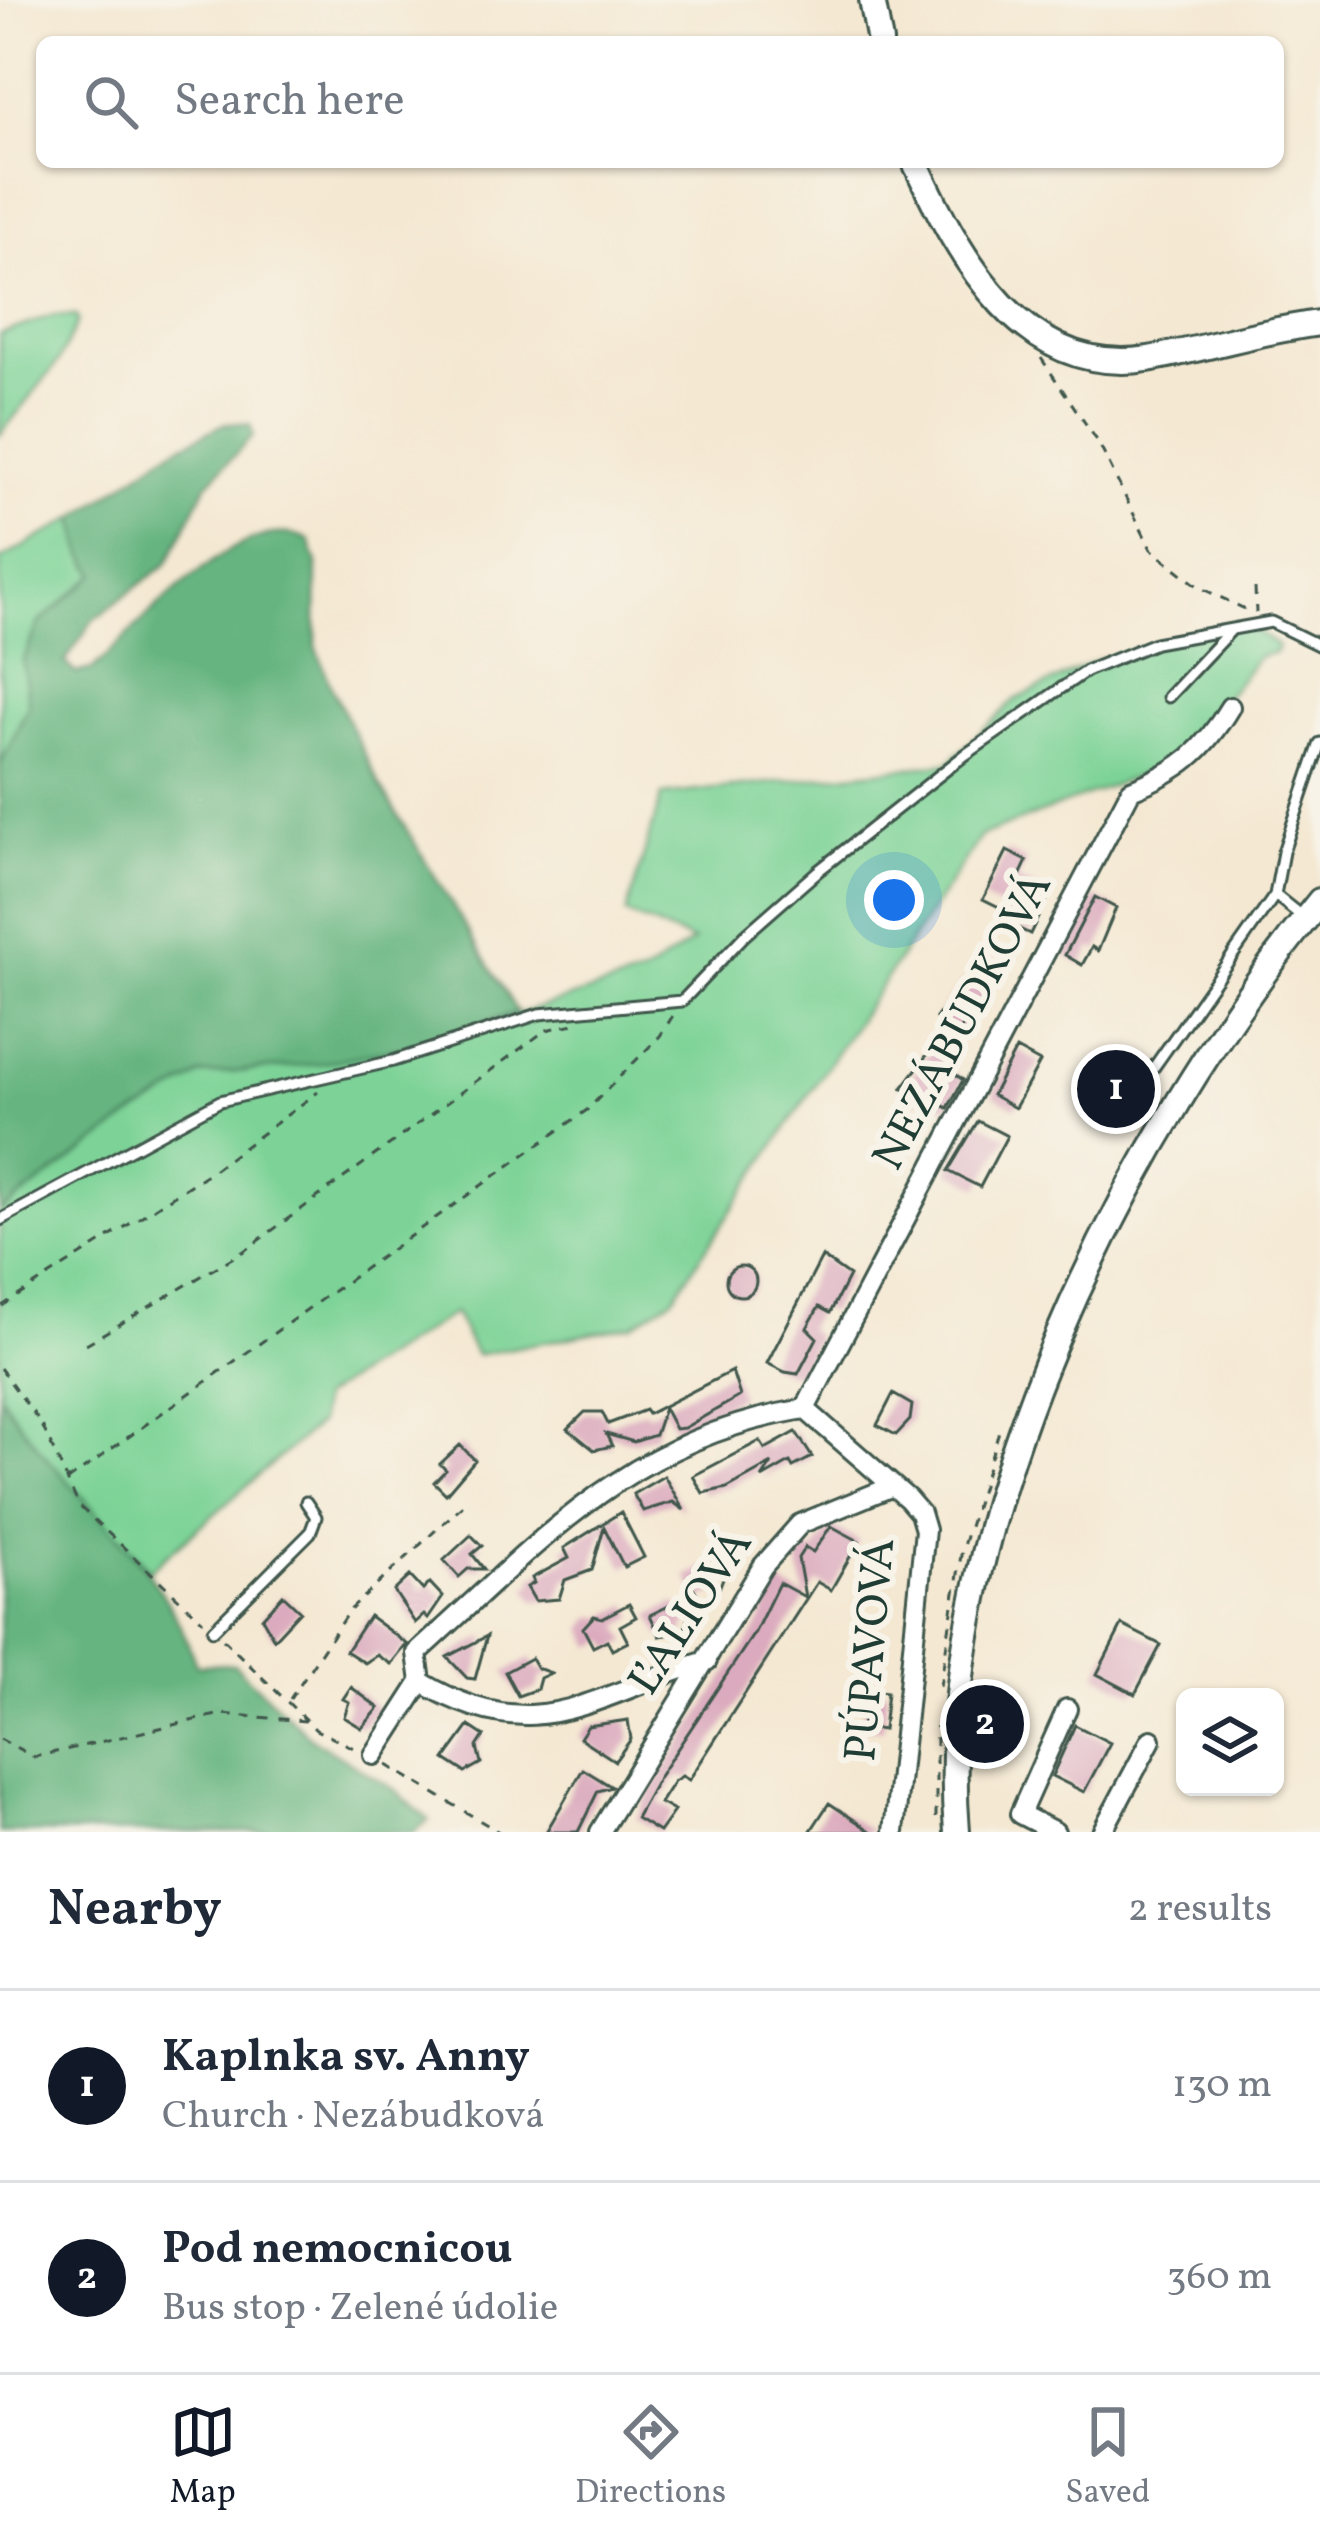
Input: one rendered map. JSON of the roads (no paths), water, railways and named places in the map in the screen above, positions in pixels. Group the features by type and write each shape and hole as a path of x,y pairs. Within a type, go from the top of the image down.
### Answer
{"main road":[{"path":"872,0 879,36"},
{"path":"919,168 988,287 1036,338 1085,359 1126,361 1320,323"},
{"path":"957,1832 955,1736 967,1625 986,1534 1016,1443 1057,1342 1136,1181 1280,949 1312,910"}],"street":[{"name":"NEZÁBUDKOVÁ","path":"805,1409 1131,790 1199,754 1230,707"},
{"name":"PÚPAVOVÁ","path":"805,1409 893,1486 920,1513 926,1530 894,1832"},
{"path":"374,1755 421,1682 417,1653 591,1495 659,1453 805,1409"},
{"name":"ĽALIOVÁ","path":"600,1832 763,1566 800,1524 893,1486"},
{"path":"421,1682 455,1702 533,1719 707,1661"},
{"path":"1054,1832 1020,1814 1067,1709"},
{"path":"1102,1832 1151,1740"}],"lane":[{"path":"0,1220 220,1101 345,1072 539,1014 682,1001 745,934 818,871 965,755 1086,671 1155,643 1271,622 1320,646"},
{"path":"1168,697 1232,629"},
{"path":"1147,1077 1275,895 1283,852 1320,743"},
{"path":"1275,895 1312,910"},
{"path":"1259,923 1280,949"},
{"path":"213,1630 310,1533 316,1517 306,1502"}],"place":[{"name":"Kaplnka sv. Anny","path":"1116,1089"},
{"name":"Pod nemocnicou","path":"985,1724"}]}
